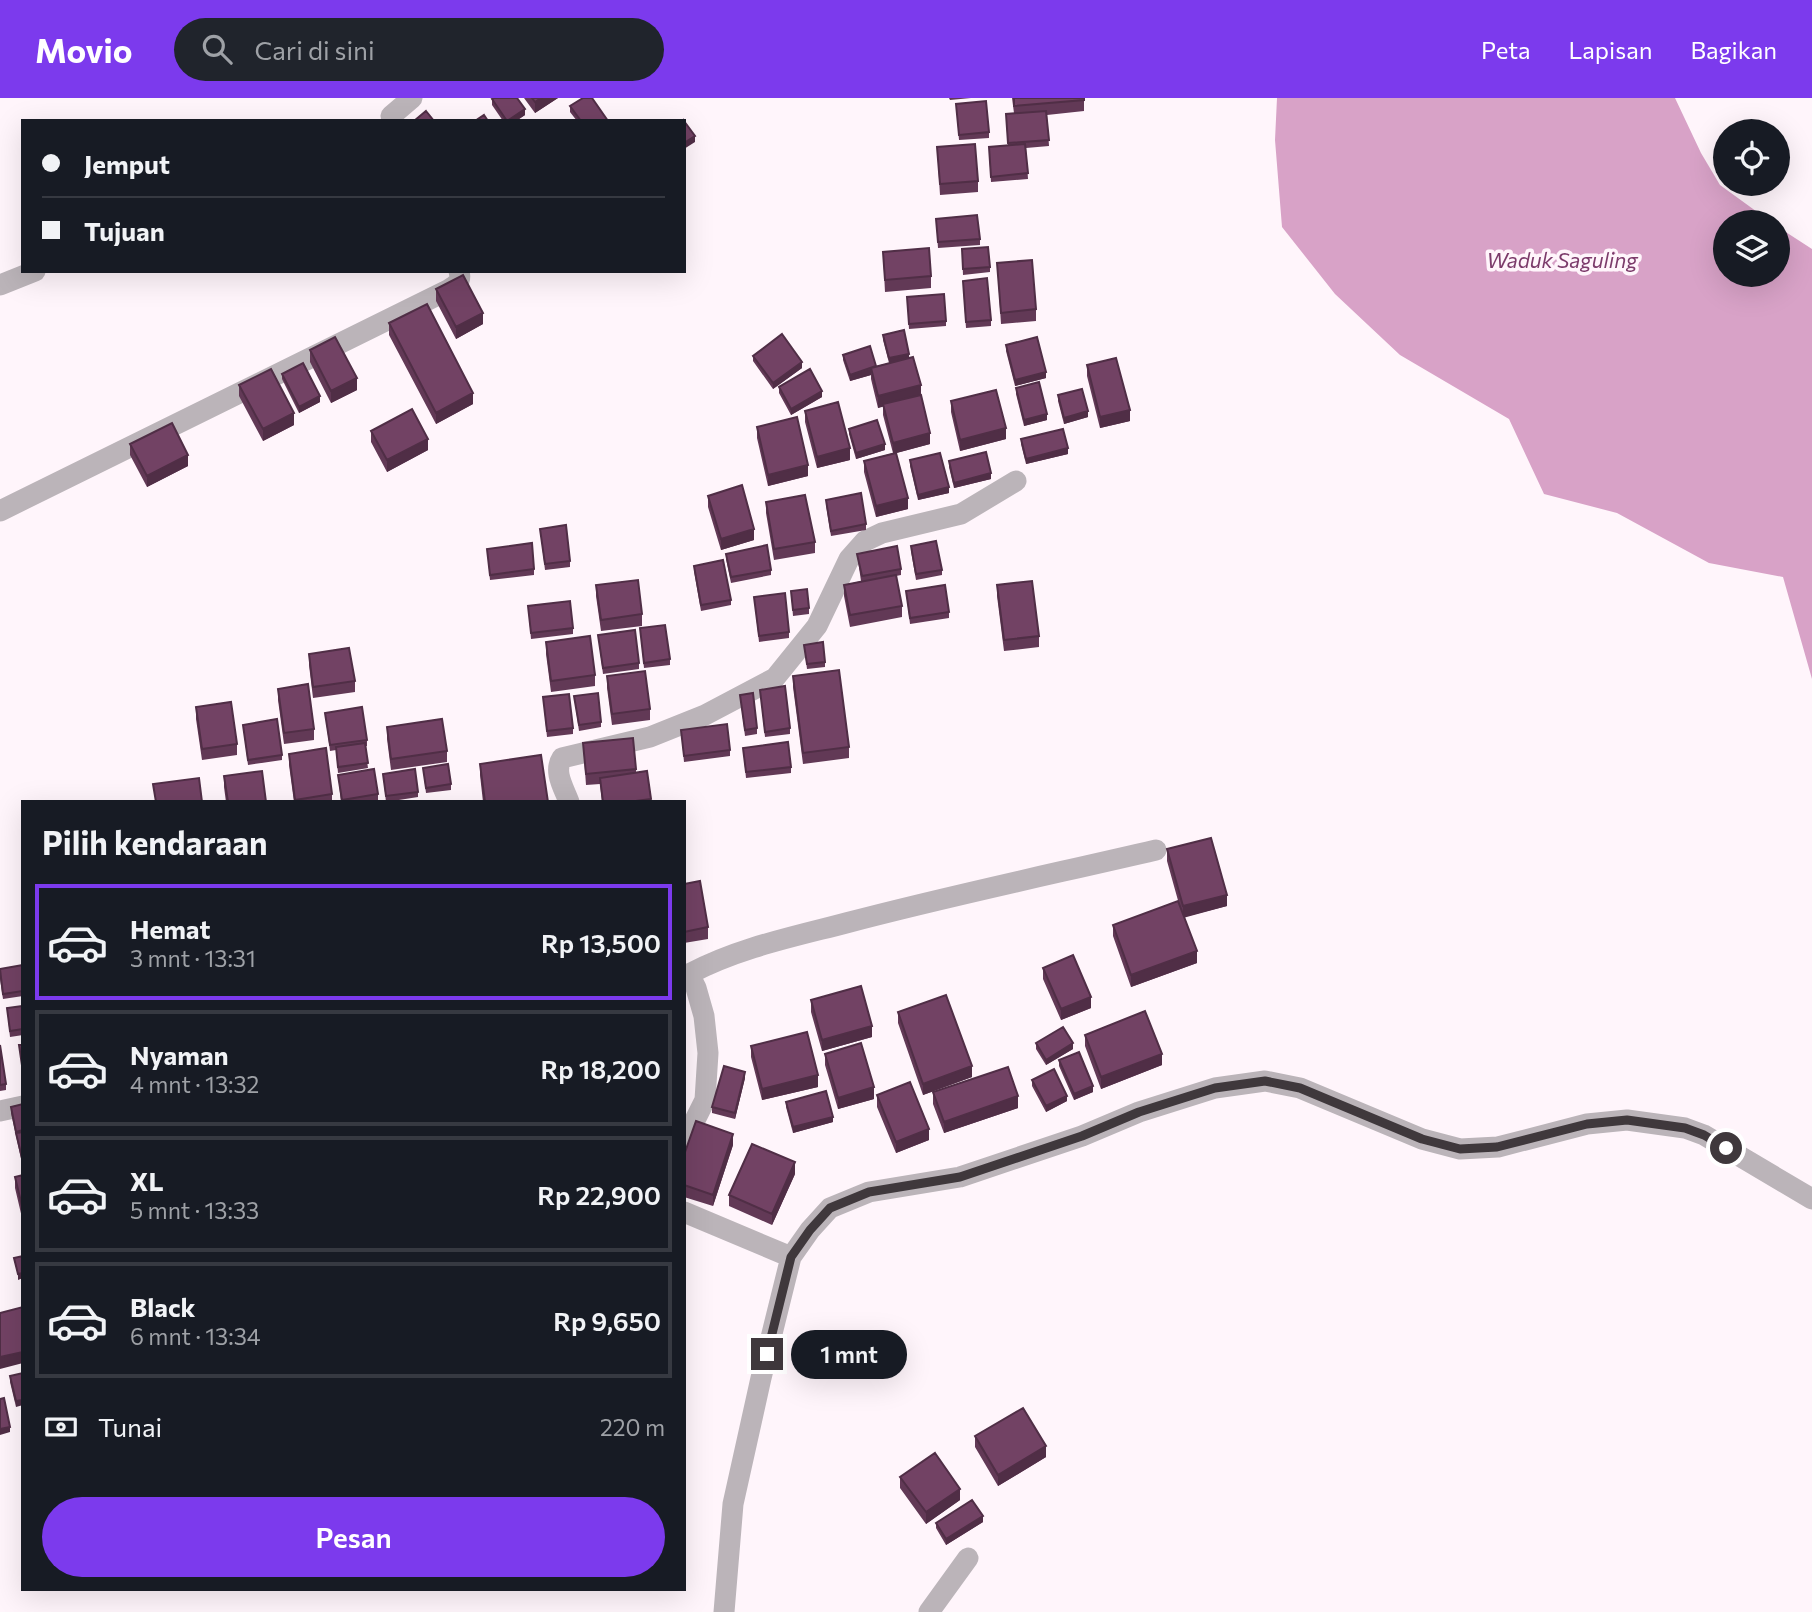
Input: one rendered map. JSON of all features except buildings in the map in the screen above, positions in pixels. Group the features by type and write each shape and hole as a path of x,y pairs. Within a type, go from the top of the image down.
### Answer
{"street":[{"path":"389,119 412,98"},
{"path":"0,285 30,273"},
{"path":"0,511 448,290 459,282 460,273"},
{"path":"568,800 558,769 562,758 650,737 705,715 775,678 817,626 849,559 865,541 882,533 961,514 1016,481"},
{"path":"686,1138 705,1100 708,1053 704,1016 696,988 687,974 714,961 773,942 886,912 1156,850"},
{"path":"724,1612 733,1504 791,1257 830,1208 869,1192 960,1177 1082,1136 1139,1112 1215,1088 1265,1081 1300,1088 1422,1139 1460,1149 1497,1147 1587,1124 1627,1120 1685,1128 1704,1135 1812,1199"},
{"path":"0,1111 21,1106"},
{"path":"686,1213 791,1257"},
{"path":"929,1612 968,1558"}],"shaded area":[{"name":"Waduk Saguling","path":"1277,98 1675,98 1713,173 1713,196 1735,196 1754,210 1713,210 1713,287 1790,287 1790,235 1812,249 1812,679 1783,577 1709,563 1617,513 1544,494 1509,419 1400,355 1335,294 1282,227 1275,140"}],"route":[{"path":"767,1354 791,1257 830,1208 869,1192 960,1177 1082,1136 1139,1112 1215,1088 1265,1081 1300,1088 1422,1139 1460,1149 1497,1147 1587,1124 1627,1120 1685,1128 1726,1148"}]}
